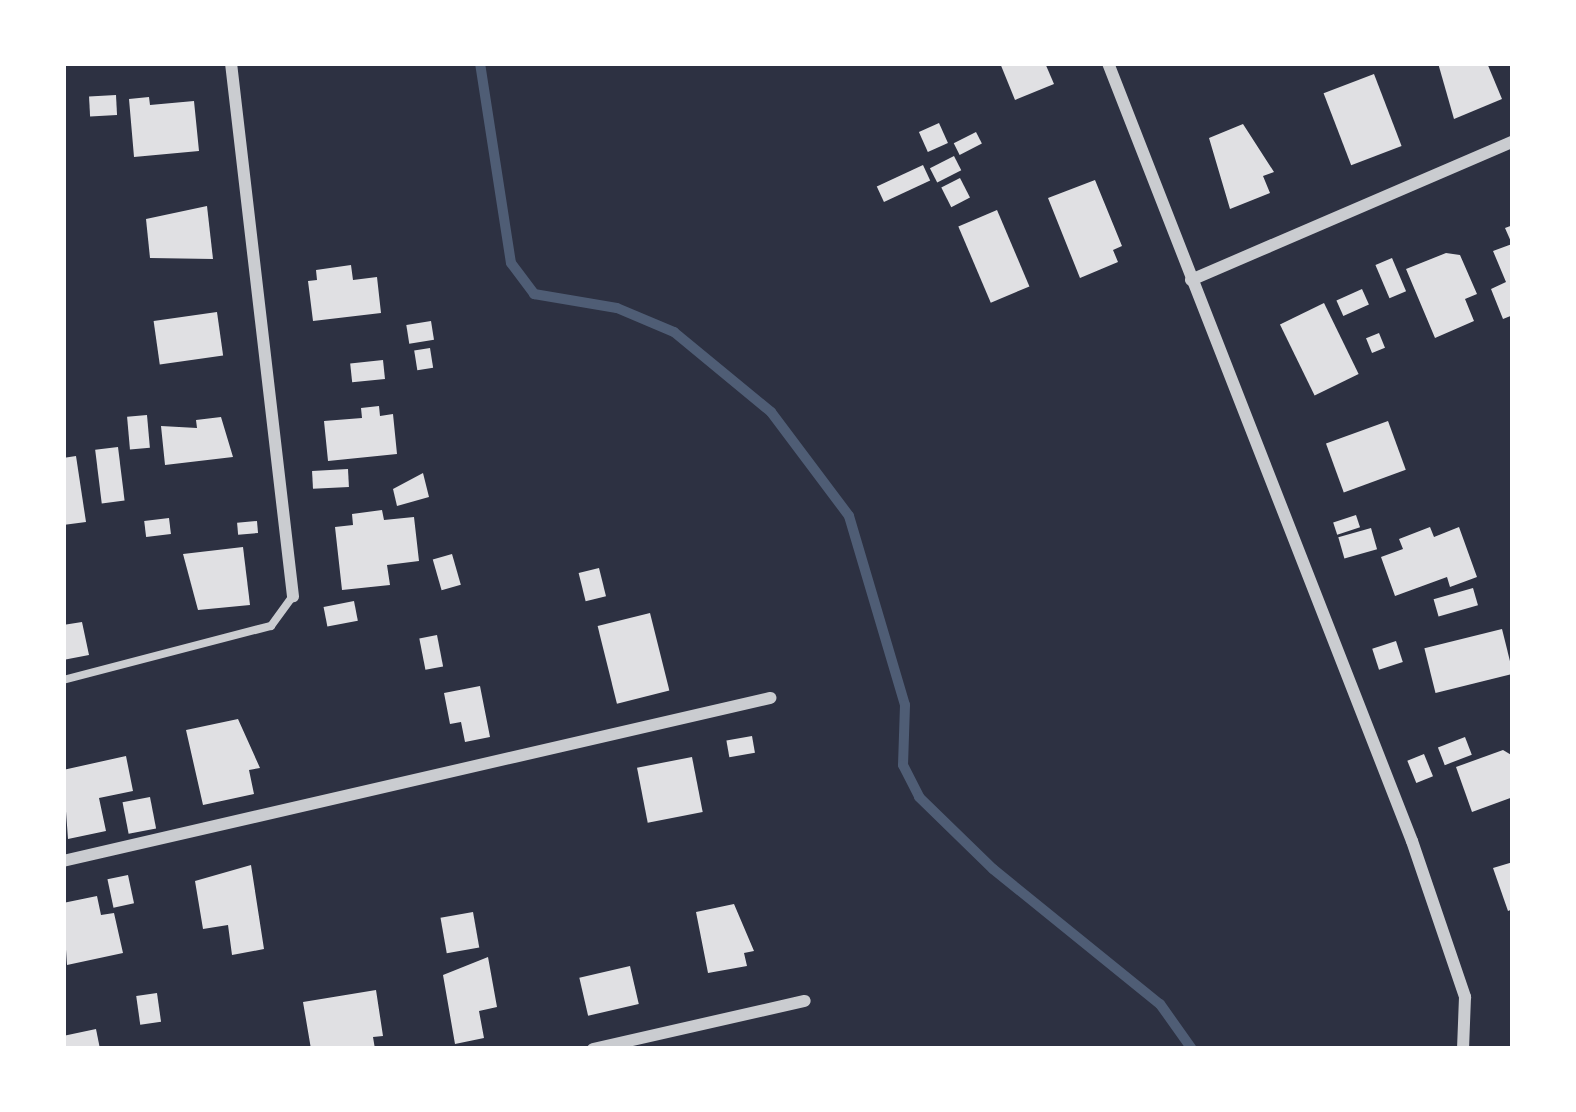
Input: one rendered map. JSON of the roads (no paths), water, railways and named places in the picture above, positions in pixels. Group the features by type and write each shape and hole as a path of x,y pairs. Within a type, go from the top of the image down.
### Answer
{"street":[{"path":"230,63 293,596"},
{"path":"1108,63 1412,841 1465,997 1463,1049"},
{"path":"1191,280 1513,141"},
{"path":"63,861 770,698"},
{"path":"593,1049 805,1001"}],"lane":[{"path":"63,680 271,626 293,596"}],"waterway":[{"path":"480,63 511,263 534,294 617,308 674,332 771,412 849,516 905,705 903,765 919,797 993,869 1160,1004 1192,1049"}]}
